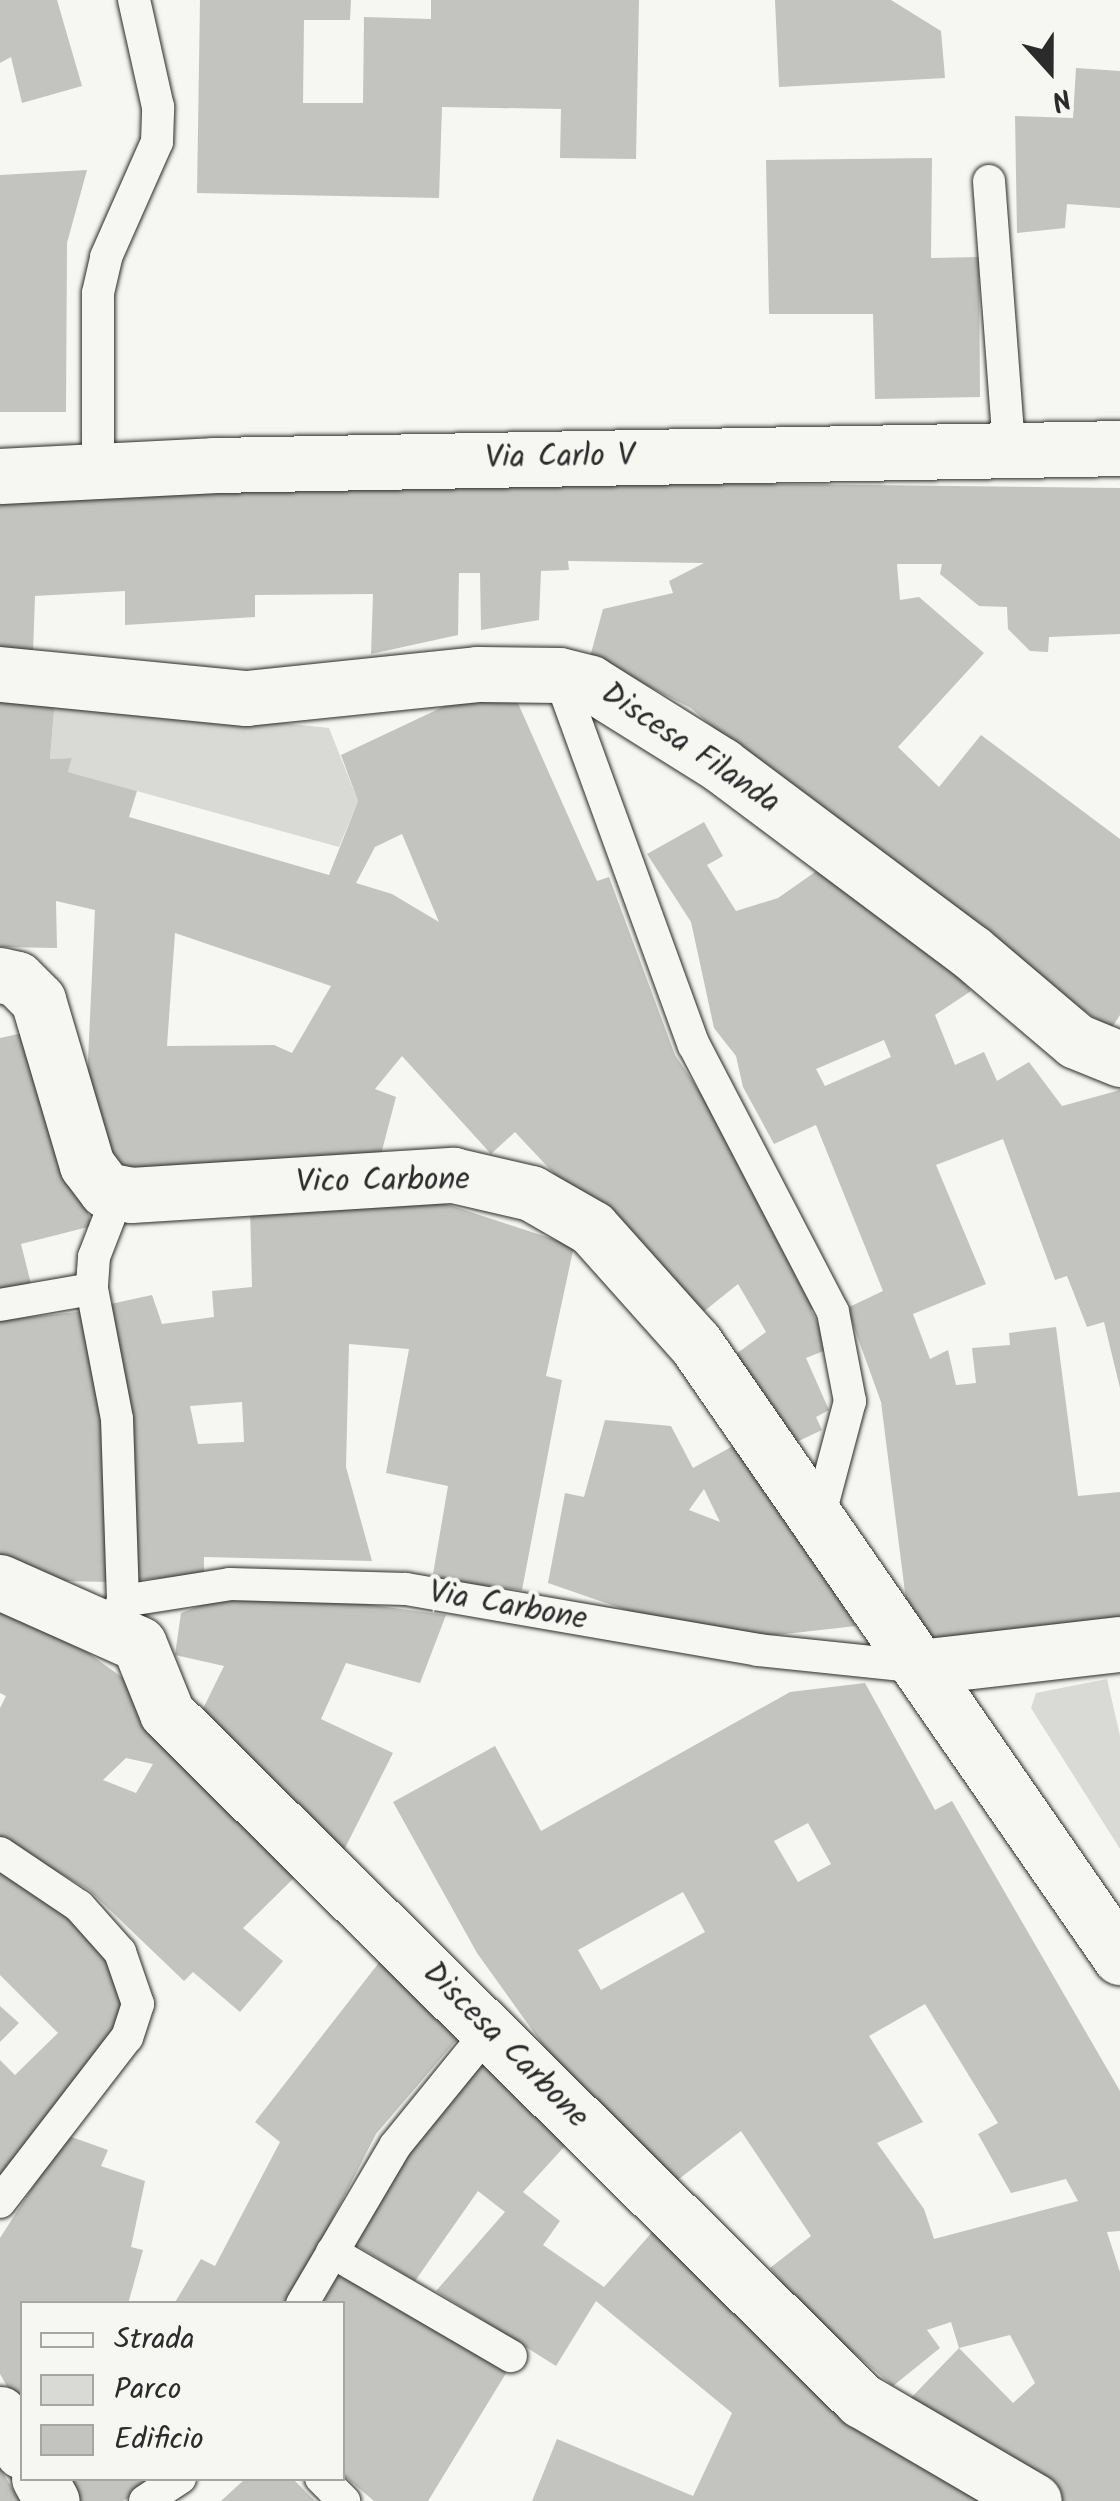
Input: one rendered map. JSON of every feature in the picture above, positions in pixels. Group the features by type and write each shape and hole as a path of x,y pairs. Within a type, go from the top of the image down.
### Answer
{"street":[{"name":"Via Carlo V","path":"0,476 1120,448"},
{"name":"Discesa Filanda","path":"0,674 246,698 477,674 558,676 590,683 662,722 970,951 1076,1042 1120,1060"},
{"path":"0,976 17,979 38,1000 87,1165 95,1180 118,1195"},
{"name":"Vico Carbone","path":"118,1195 453,1175 532,1192 592,1228 695,1342 1120,1958"},
{"name":"Discesa Carbone","path":"0,1582 118,1615 138,1644 167,1713 862,2400 1034,2501"},
{"path":"920,1667 1120,1644"},
{"path":"0,2414 20,2448"}],"lane":[{"path":"98,472 98,293 106,257 157,142 158,107 134,0"},
{"path":"989,180 1009,449"},
{"path":"558,676 694,1045 833,1312 850,1401 818,1521"},
{"path":"118,1195 94,1257 92,1289 117,1419 118,1615"},
{"path":"0,1305 92,1289"},
{"name":"Via Carbone","path":"118,1615 230,1584 406,1589 758,1650 920,1667"},
{"path":"0,1854 79,1906 120,1952 138,2004 127,2037 0,2202"},
{"path":"304,2301 395,2146 490,2029"},
{"path":"332,2252 511,2356"},
{"path":"145,2501 175,2481"},
{"path":"324,2481 344,2501"}],"green space":[{"path":"55,699 329,728 358,801 339,847 68,772 72,758 50,759"},
{"path":"1107,1679 1120,1736 1120,1849 1031,1708 1036,1693"}],"building":[{"path":"0,0 57,0 82,86 22,103 11,57 0,63"},
{"path":"200,0 351,0 350,20 304,20 303,103 363,103 364,17 431,19 431,0 639,0 636,159 560,158 561,109 442,107 439,198 197,193"},
{"path":"775,0 891,0 941,31 945,78 779,87"},
{"path":"1076,68 1120,71 1120,208 1067,204 1065,228 1017,233 1015,116 1073,118"},
{"path":"932,158 931,258 979,257 980,397 875,399 873,314 769,314 766,160"},
{"path":"87,170 67,243 66,412 0,412 0,175"},
{"path":"704,483 1120,488 1120,634 1049,637 1048,652 1030,651 1008,629 1007,607 979,606 940,574 942,564 897,564 900,600 919,597 984,653 898,747 939,787 981,735 1120,839 1120,1015 1111,1029 875,870 691,708 590,657 603,609 673,593 669,581 704,563 568,561 569,570 541,571 539,620 481,630 480,573 459,573 458,635 371,654 373,594 255,595 255,617 125,625 125,591 35,596 33,653 0,653 0,504 252,490"},
{"path":"513,692 597,881 609,877 675,1055 738,1149 819,1305 811,1310 831,1348 806,1358 829,1410 816,1417 822,1430 786,1447 725,1362 766,1332 738,1284 692,1321 515,1132 491,1154 402,1056 375,1089 396,1097 379,1162 124,1172 85,1125 95,910 56,901 57,948 0,947 0,695 55,699 50,759 72,758 68,772 137,791 129,817 329,875 358,801 341,755 447,705","holes":["402,834 439,922 392,894 356,883 375,847","175,933 331,986 292,1053 274,1045 167,1046"]},
{"path":"704,822 723,856 707,865 736,911 778,898 828,863 915,925 971,991 935,1015 955,1065 984,1052 997,1081 1029,1062 1062,1106 1120,1090 1120,1388 1104,1322 1087,1327 1067,1276 1055,1280 1003,1139 936,1165 986,1284 913,1314 930,1359 948,1350 956,1385 976,1383 972,1348 1010,1345 1009,1333 1056,1327 1078,1496 1120,1492 1120,1626 911,1640 881,1402 847,1308 883,1291 816,1125 774,1144 743,1087 736,1056 714,1028 691,922 647,854","holes":["884,1040 891,1057 825,1086 816,1069"]},
{"path":"32,1031 92,1226 21,1244 32,1288 0,1295 0,1038"},
{"path":"425,1197 574,1246 546,1376 562,1380 522,1590 432,1580 448,1486 386,1473 409,1349 349,1344 346,1467 372,1561 204,1557 204,1575 137,1580 106,1305 152,1295 162,1324 214,1317 212,1291 252,1287 250,1207","holes":["242,1402 244,1442 198,1444 190,1406"]},
{"path":"87,1311 97,1362 112,1582 57,1581 0,1563 0,1320"},
{"path":"605,1420 671,1426 693,1468 742,1441 856,1626 767,1636 678,1628 548,1583 565,1493 584,1497","holes":["704,1489 720,1522 689,1510"]},
{"path":"220,1598 334,1600 446,1615 420,1683 346,1663 321,1719 393,1753 343,1852 195,1725 224,1666 175,1655 181,1613"},
{"path":"0,1610 87,1652 123,1678 141,1711 300,1872 243,1928 283,1961 240,2012 193,1972 184,1981 89,1890 0,1839 0,1708 6,1696 0,1693","holes":["126,1758 153,1764 136,1793 103,1780"]},
{"path":"865,1683 935,1810 952,1801 1120,2091 1120,2231 1107,2232 1120,2272 1120,2501 1060,2501 909,2400 959,2348 951,2322 927,2330 940,2348 893,2386 854,2353 841,2357 770,2268 811,2236 741,2131 675,2182 596,2119 477,1953 393,1802 495,1746 541,1831 790,1692","holes":["808,1823 831,1864 798,1882 774,1841","683,1892 705,1932 601,1990 578,1950","925,2004 998,2123 978,2134 1011,2193 1066,2179 1078,2201 934,2239 924,2209 877,2143 923,2122 869,2036","1010,2335 1035,2383 1013,2403 959,2348"]},
{"path":"0,1867 64,1912 122,1975 132,2007 0,2193 0,2060 15,2075 58,2033 0,1975"},
{"path":"381,1960 464,2031 376,2134 291,2301 176,2301 201,2259 215,2266 280,2142 255,2122"},
{"path":"0,2006 19,2023 0,2042"},
{"path":"483,2058 574,2136 523,2192 560,2221 543,2245 604,2287 661,2222 1000,2501 532,2501 557,2439 693,2496 732,2413 596,2301 556,2366 436,2291 505,2212 478,2191 415,2281 353,2243 407,2157"},
{"path":"66,2135 108,2150 101,2166 145,2181 131,2247 143,2250 129,2301 20,2301 20,2409 0,2374 0,2238"},
{"path":"338,2275 511,2365 428,2501 374,2501 345,2477 345,2301 324,2301"},
{"path":"0,2468 20,2501 0,2501"},
{"path":"63,2481 157,2481 123,2501 74,2501"},
{"path":"243,2481 295,2481 315,2501 221,2501"}]}
